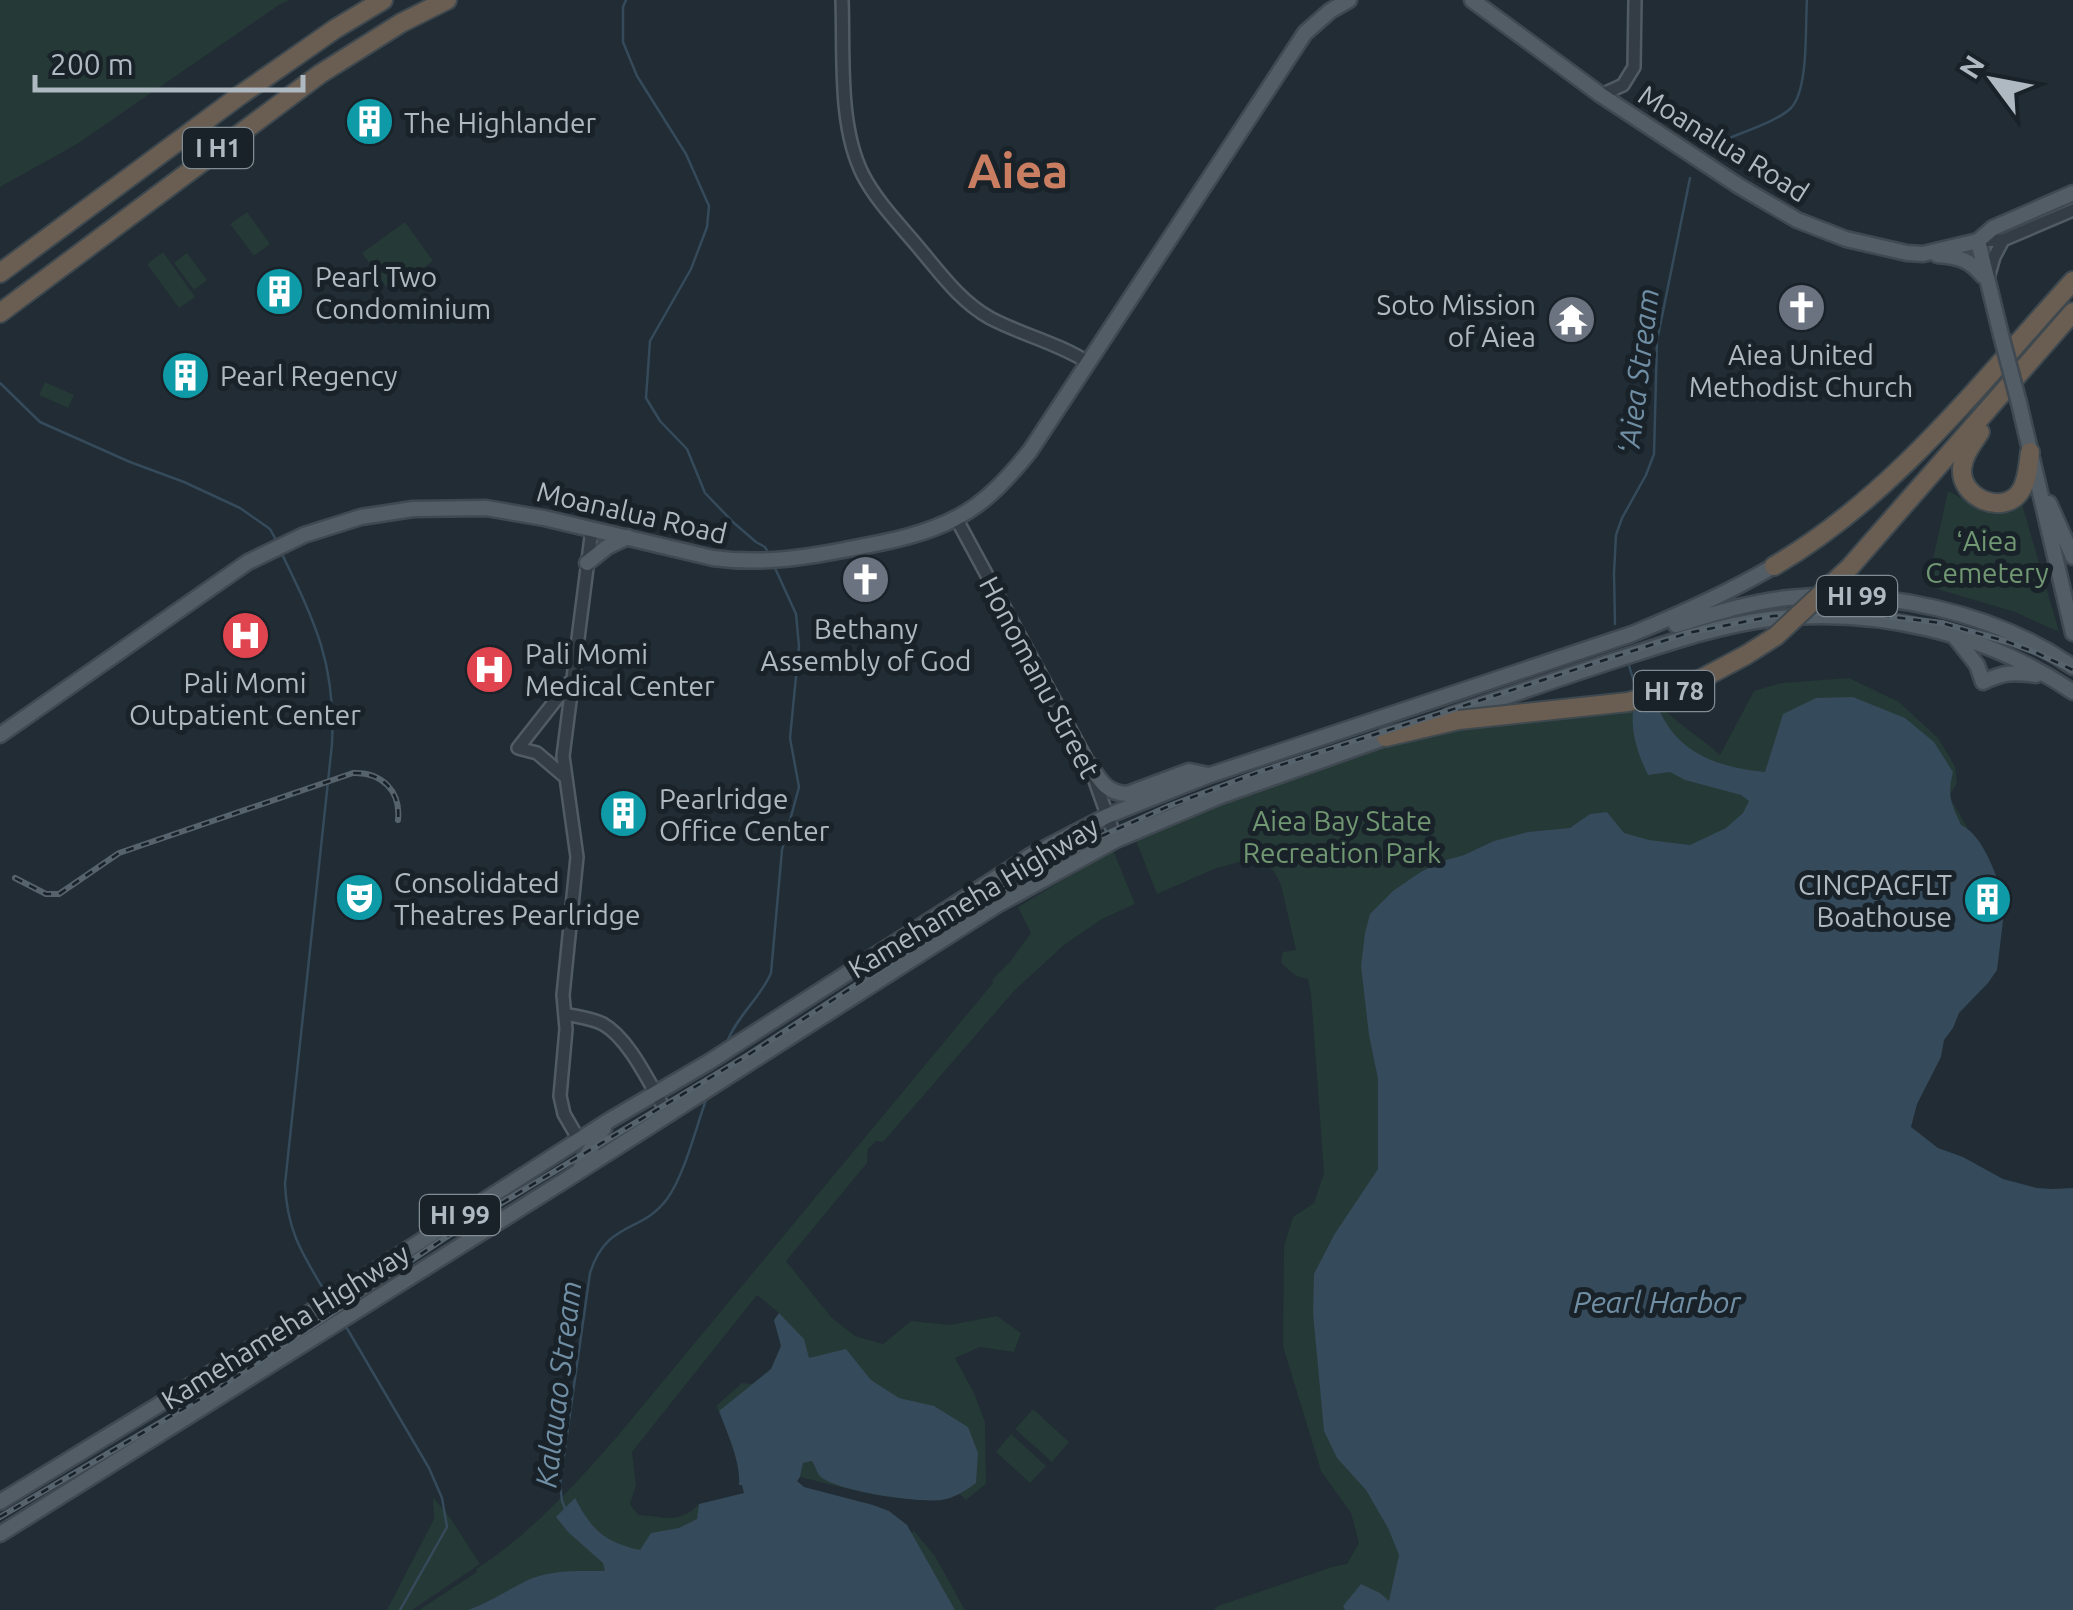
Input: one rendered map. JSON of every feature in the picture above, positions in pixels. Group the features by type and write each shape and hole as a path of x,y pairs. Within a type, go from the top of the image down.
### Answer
{"highway":[{"name":"I H1","path":"0,273 292,58 383,0"},
{"name":"I H1","path":"0,313 320,74 447,0"},
{"name":"HI 78","path":"1774,566 1821,536 1894,476 2073,280"},
{"name":"HI 78","path":"1386,737 1459,720 1628,702 1684,688 1746,655 1776,636 1850,567 2011,398 2073,312"},
{"path":"2011,398 1964,460 1962,476 1966,486 1984,501 2005,502 2016,497 2026,481 2030,452"}],"main road":[{"name":"Moanalua Road","path":"0,735 260,556 292,540 361,517 438,508 486,508 713,558 758,562 796,560 918,534 956,518 980,503 1016,468 1305,33 1349,0"},
{"name":"Moanalua Road","path":"1472,0 1602,95 1739,186 1797,220 1872,246 1923,254 1978,241 1994,228 2073,194"},
{"path":"1978,241 2001,334 2011,398 2030,452 2073,633"},
{"path":"1923,254 1964,260 1974,265 1987,281"},
{"path":"2011,398 2051,510 2073,557"},
{"path":"587,563 628,537"},
{"name":"Kamehameha Highway","path":"1632,636 1774,566"},
{"name":"Kamehameha Highway","path":"0,1502 320,1306 610,1120 710,1062 1030,856 1108,816 1210,775 1588,649 1734,607 1787,598 1840,594 1940,610 2032,642 2073,667"},
{"name":"Kamehameha Highway","path":"0,1534 997,905 1116,840 1218,797 1704,632 1768,620 1835,615 1880,619 1953,635 1995,649 2073,692"},
{"path":"1953,635 1977,665 1983,682 2013,672 2052,677"},
{"path":"1995,649 2032,642"},
{"path":"1089,764 1108,790 1119,794 1189,771 1210,775"},
{"path":"766,1026 797,1020 812,1024 817,1002 836,980"},
{"path":"574,1175 610,1120"},
{"path":"574,1175 580,1140"}],"street":[{"path":"842,0 850,139 876,196 964,300 990,317 1088,362"},
{"path":"1602,95 1623,85 1634,67 1634,0"},
{"name":"Moanalua Road","path":"1978,241 2003,240 2073,210"},
{"path":"1987,281 2003,240"},
{"name":"Honomanu Street","path":"956,518 1089,764 1116,840"},
{"path":"580,1140 561,1103 563,994 577,857 564,776 564,741 592,529"},
{"path":"564,776 537,754 518,748 571,681"},
{"path":"565,1014 594,1020 614,1032 667,1113"}],"green space":[{"path":"0,0 290,0 77,144 0,187"},
{"path":"247,212 270,244 254,256 230,224"},
{"path":"405,222 433,261 390,292 362,253"},
{"path":"163,252 195,297 179,308 147,264"},
{"path":"187,253 207,280 194,290 174,263"},
{"path":"45,382 74,395 68,408 39,395"},
{"name":"ʻAiea Cemetery","path":"1948,491 1993,511 2022,504 2059,632 2015,612 1927,586"},
{"path":"1849,678 1899,702 1938,738 1955,766 1957,783 1949,796 1967,827 1966,834 1780,775 1749,777 1670,746 1656,702 1720,755 1754,691 1781,683"},
{"name":"Aiea Bay State Recreation Park","path":"1650,700 1640,737 1740,795 1763,803 1698,848 1552,841 1464,855 1419,873 1384,900 1376,973 1406,1600 1378,1610 1214,1610 1347,1564 1359,1543 1351,1513 1321,1471 1283,1346 1284,1246 1293,1217 1314,1203 1324,1173 1311,994 1308,979 1296,976 1281,963 1283,952 1296,950 1274,871 1253,858 1214,869 1157,894 1135,838 1304,770 1418,736 1613,711"},
{"path":"1113,850 1135,904 1102,919 1064,945 1015,990 883,1142 876,1141 868,1149 867,1163 786,1261 832,1318 855,1336 883,1344 911,1321 949,1325 997,1316 1021,1333 1014,1352 980,1347 955,1358 985,1422 986,1484 966,1500 960,1494 921,1499 880,1496 800,1477 803,1463 813,1461 877,1484 719,1411 716,1406 742,1383 752,1384 771,1369 781,1346 774,1320 779,1313 757,1295 632,1452 636,1485 630,1504 638,1515 678,1517 699,1504 709,1507 705,1524 649,1558 604,1563 606,1572 478,1610 419,1610 477,1572 533,1525 616,1438 1009,963 1031,933 1018,907"},
{"path":"1033,1409 1069,1442 1052,1462 1015,1429"},
{"path":"1011,1434 1046,1466 1030,1483 996,1452"},
{"path":"433,1497 480,1564 412,1610 387,1610 434,1519"},
{"path":"914,1531 935,1556 965,1610 947,1610 902,1538"}],"water":[{"name":"Pearl Harbor","path":"1853,697 1905,718 1934,742 1953,772 1950,794 1961,825 1984,849 2007,903 1997,970 1959,1013 1944,1040 1941,1057 1917,1104 1911,1127 1938,1148 2003,1179 2037,1188 2073,1188 2073,1610 1345,1610 1343,1606 1361,1584 1389,1601 1399,1555 1366,1490 1337,1458 1324,1431 1313,1313 1314,1274 1334,1235 1378,1169 1378,1079 1361,966 1370,914 1393,891 1439,862 1528,832 1570,828 1590,814 1607,812 1624,833 1690,845 1726,828 1743,813 1749,801 1741,795 1670,772 1648,775 1636,743 1633,709 1656,702 1674,733 1699,754 1729,766 1765,772 1783,714 1816,698"},
{"path":"779,1313 804,1339 809,1358 846,1349 871,1380 899,1398 934,1406 968,1427 978,1453 976,1483 951,1498 915,1500 858,1491 827,1481 812,1461 803,1463 797,1481 804,1487 889,1511 907,1525 955,1610 468,1610 545,1574 605,1571 603,1563 556,1517 575,1498 600,1533 640,1550 651,1533 679,1528 697,1519 699,1504 744,1493 719,1411 771,1369 781,1346 774,1320"}],"waterway":[{"name":"Kalauao Stream","path":"626,0 623,42 637,76 686,154 709,206 707,227 691,269 650,341 646,398 660,421 687,449 705,493 770,556"},
{"name":"ʻAiea Stream","path":"1720,142 1777,118 1797,99 1803,72 1807,0"},
{"name":"ʻAiea Stream","path":"1615,624 1616,535 1654,454 1657,341 1690,178"},
{"path":"0,383 40,422 240,508 270,529 276,540"},
{"path":"281,552 321,644 331,690 332,744 285,1184 293,1230 328,1297"},
{"name":"Kalauao Stream","path":"727,1042 771,973 782,850 799,787 790,738 799,646 796,614 775,568"},
{"name":"ʻAiea Stream","path":"1628,662 1637,692"},
{"name":"Kalauao Stream","path":"566,1511 560,1484 590,1273 606,1244 667,1199 685,1164 707,1097"},
{"path":"345,1325 429,1468 442,1498 447,1527 400,1610"}],"railway":[{"path":"0,1517 222,1386 460,1228 748,1055 1010,885 1169,806 1259,772 1688,633 1773,616 1861,613 1942,623 2008,642 2073,670"},
{"path":"15,878 46,894 59,894 119,853 353,773 373,776 388,785 396,800 398,820"}],"place":[{"name":"The Highlander","path":"369,122"},
{"name":"Pearl Two Condominium","path":"280,292"},
{"name":"Aiea United Methodist Church","path":"1801,307"},
{"name":"Soto Mission of Aiea","path":"1571,320"},
{"name":"Pearl Regency","path":"185,375"},
{"name":"Bethany Assembly of God","path":"866,580"},
{"name":"Pali Momi Outpatient Center","path":"245,635"},
{"name":"Pali Momi Medical Center","path":"490,669"},
{"name":"Pearlridge Office Center","path":"624,814"},
{"name":"Consolidated Theatres Pearlridge","path":"359,898"},
{"name":"CINCPACFLT Boathouse","path":"1987,900"}],"district":[{"name":"Aiea","path":"1018,170"}]}
